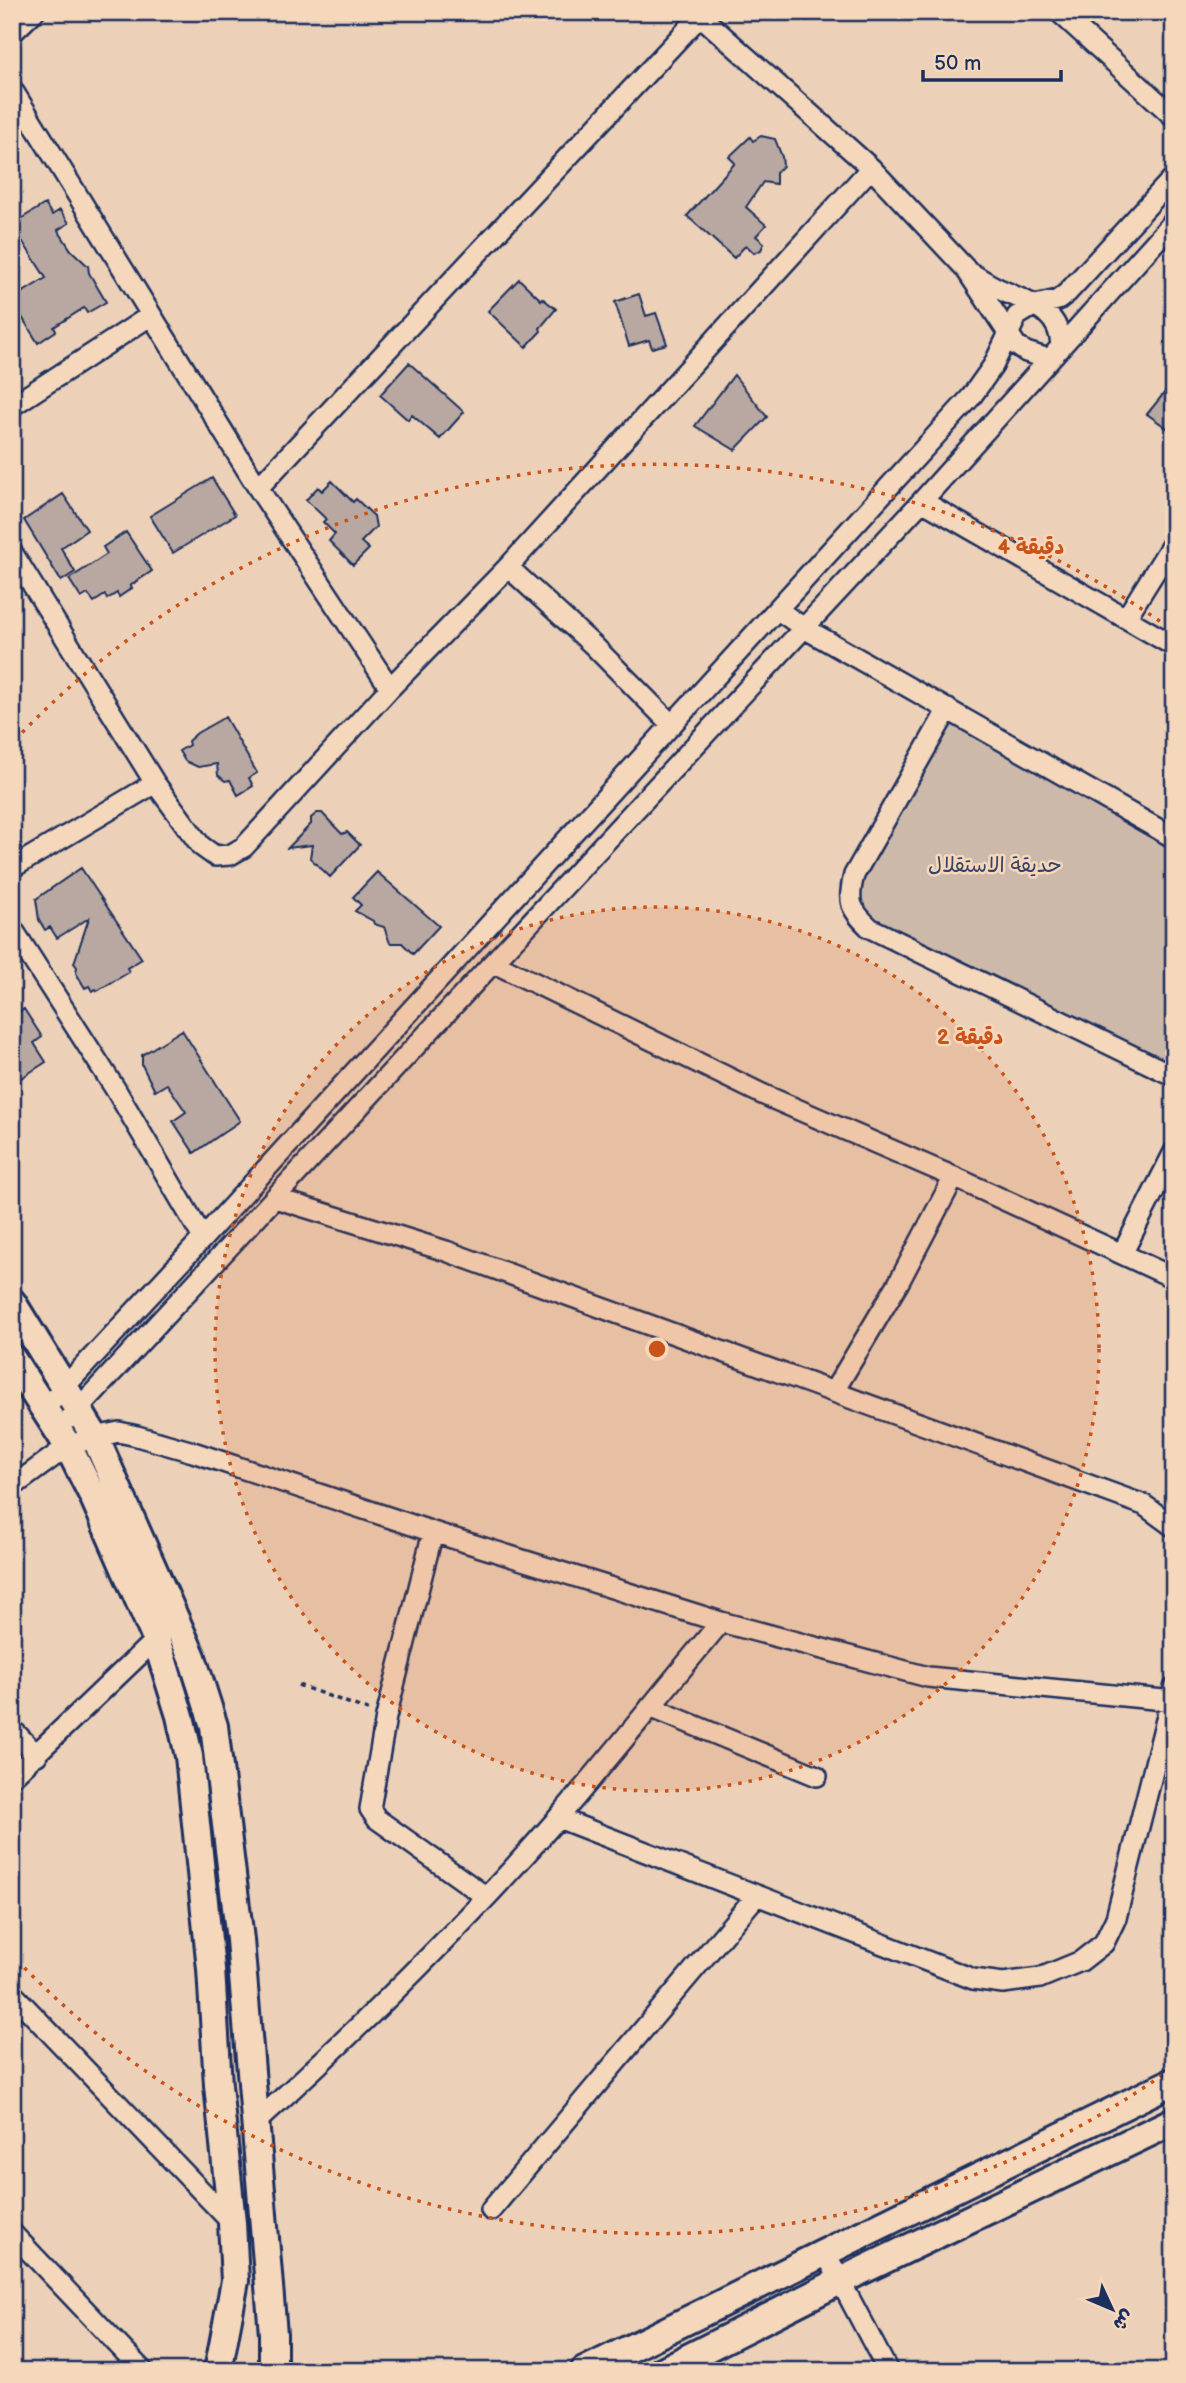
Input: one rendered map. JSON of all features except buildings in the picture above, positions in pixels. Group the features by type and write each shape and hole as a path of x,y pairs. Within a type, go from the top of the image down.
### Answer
{"main road":[{"path":"12,1302 94,1437 192,1657 214,1726 240,1940 273,2334 273,2371"},
{"path":"12,1359 63,1438 89,1488 156,1639 180,1716 189,1756 211,1969 218,2085 232,2223 235,2281 220,2371 242,2371"},
{"path":"584,2371 1174,2081"},
{"path":"218,2085 253,2085"},
{"path":"662,2371 840,2281 1174,2121"}],"street":[{"path":"12,33 34,12"},
{"path":"1059,12 1174,117"},
{"path":"258,488 698,14 871,168 965,268 1008,335 1026,352 1055,353"},
{"path":"12,89 258,488 390,688"},
{"path":"12,552 155,783 201,846 215,856 230,855 244,847 390,688 508,567 871,168"},
{"path":"12,1487 63,1438 71,1399 202,1238 971,397 993,366 1017,316 1035,305 1058,300 1068,293 1174,177"},
{"path":"44,1409 71,1399 275,1198 922,501 1174,221"},
{"path":"965,268 998,288 1035,305 1052,317 1058,327 1055,353"},
{"path":"12,406 150,316"},
{"path":"922,501 1174,646"},
{"path":"1126,618 1174,541"},
{"path":"508,567 594,646 672,725"},
{"path":"778,610 804,628 1174,838"},
{"path":"948,709 853,875 849,895 854,913 870,928 1174,1076"},
{"path":"12,868 155,783"},
{"path":"12,928 116,1090 202,1238"},
{"path":"494,963 762,1094 954,1177 1174,1278"},
{"path":"1122,1254 1174,1152"},
{"path":"834,1391 899,1282 954,1177"},
{"path":"275,1198 446,1251 834,1391 1144,1505 1174,1527"},
{"path":"63,1438 94,1437 119,1432 174,1446 433,1532 721,1622 892,1670 928,1677 1173,1696 1116,1918 1104,1943 1081,1961 1040,1978 1003,1983 973,1979 558,1818"},
{"path":"433,1532 386,1717 370,1809 377,1819 485,1896"},
{"path":"254,2124 350,2037 558,1818 721,1622"},
{"path":"12,1777 156,1639"},
{"path":"650,1707 817,1776"},
{"path":"12,1729 37,1755"},
{"path":"491,2210 756,1896"},
{"path":"12,1993 232,2223"},
{"path":"12,2233 145,2369"},
{"path":"825,2252 888,2371"}],"path":[{"path":"298,1685 386,1717"}],"green space":[{"name":"حديقة الاستقلال","path":"948,709 1174,839 1174,1076 854,913 854,875"}]}
